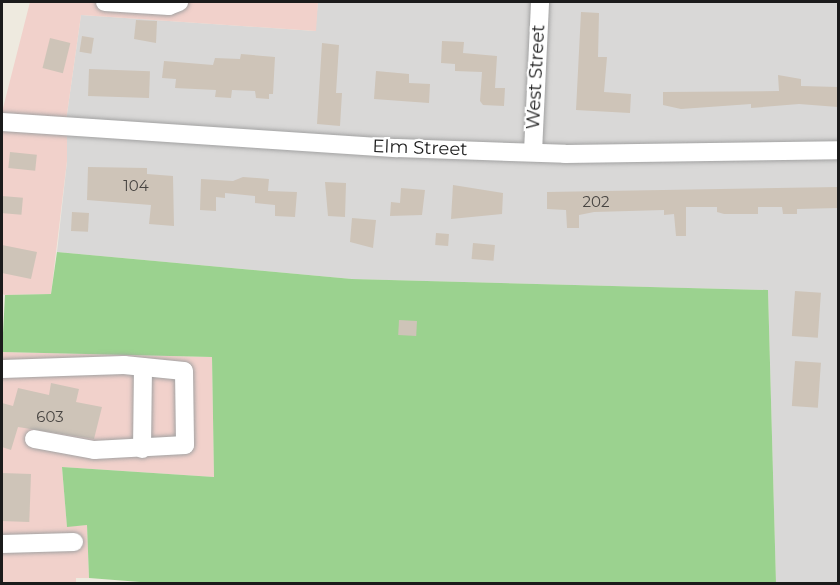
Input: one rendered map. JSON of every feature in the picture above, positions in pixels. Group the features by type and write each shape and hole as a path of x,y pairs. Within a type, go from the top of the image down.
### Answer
{"street":[{"path":"105,2 169,6 179,2"},
{"name":"West Street","path":"533,152 540,2"},
{"name":"Elm Street","path":"2,122 397,148 533,152 838,150"},
{"path":"2,369 143,367 184,371 185,445 94,450 34,439"},
{"path":"142,449 143,367"},
{"path":"2,544 74,542"}],"shaded area":[{"path":"30,2 318,2 316,31 81,15 67,114 67,161 51,294 5,295 2,294 2,112"},
{"path":"318,2 838,2 838,583 776,583 768,290 352,279 57,252 67,161 67,114 81,15 315,31"},
{"path":"2,352 212,357 214,477 62,467 67,526 87,525 89,578 76,578 76,583 2,584"}],"green space":[{"path":"57,252 352,279 768,290 776,583 166,584 89,578 87,525 67,527 62,467 214,477 212,357 2,352 5,295 51,294"}],"building":[{"path":"581,12 599,13 598,57 607,57 604,92 631,94 630,113 576,110"},
{"path":"136,20 157,21 156,43 134,39"},
{"path":"82,36 94,38 91,54 79,52"},
{"path":"50,38 70,43 63,73 43,68"},
{"path":"442,41 464,42 463,53 497,56 495,88 505,88 504,106 483,105 480,101 482,72 455,71 455,64 441,63"},
{"path":"322,43 339,45 336,93 342,93 340,126 317,124"},
{"path":"241,54 275,57 273,94 269,94 269,99 256,98 255,91 232,90 231,98 215,97 216,90 175,88 176,79 162,78 164,61 213,65 215,58 240,59"},
{"path":"89,69 150,71 149,98 88,96"},
{"path":"376,71 409,74 409,83 430,84 429,103 374,99"},
{"path":"778,75 801,79 801,86 838,87 838,107 799,104 751,108 751,104 681,109 663,105 663,92 779,91"},
{"path":"10,152 37,155 35,171 8,168"},
{"path":"88,167 147,168 147,174 173,176 174,226 149,224 151,205 87,200"},
{"path":"243,177 269,179 268,191 297,192 295,217 275,216 275,205 255,203 255,196 225,193 225,198 216,197 216,211 200,210 201,179 233,181"},
{"path":"325,182 346,183 345,217 328,216"},
{"path":"453,185 503,193 502,214 451,219"},
{"path":"838,187 838,208 797,209 797,214 783,214 782,207 758,207 758,214 724,214 717,212 717,207 686,207 686,236 676,236 674,214 664,215 664,210 594,212 579,215 579,228 567,228 566,210 547,209 547,192"},
{"path":"401,188 425,190 422,215 390,216 391,202 400,203"},
{"path":"2,196 23,198 21,215 2,213"},
{"path":"72,212 89,213 88,232 71,231"},
{"path":"352,218 376,220 373,248 350,242"},
{"path":"436,233 449,234 448,246 435,245"},
{"path":"473,243 495,245 494,261 472,259"},
{"path":"2,245 37,252 31,279 2,273"},
{"path":"795,291 821,293 818,338 792,336"},
{"path":"399,320 417,321 416,336 398,335"},
{"path":"795,361 821,363 818,408 792,406"},
{"path":"51,383 79,389 76,402 102,407 94,439 18,427 11,450 2,447 2,403 13,406 18,388 49,395"},
{"path":"2,473 31,474 29,522 2,521"}]}
